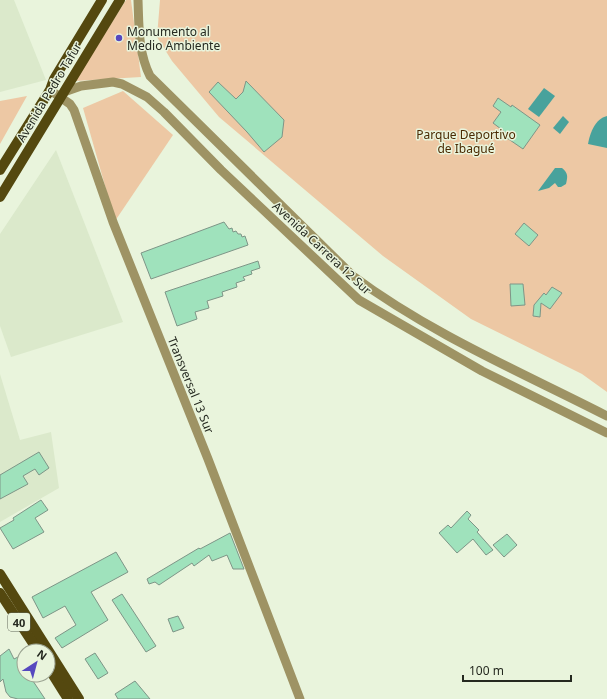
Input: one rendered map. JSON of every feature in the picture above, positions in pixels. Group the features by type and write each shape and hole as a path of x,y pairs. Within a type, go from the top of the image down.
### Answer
{"main road":[{"name":"Avenida Pedro Tafur","path":"0,170 50,90 54,79 102,0"},
{"name":"Avenida Pedro Tafur","path":"0,197 120,0"},
{"name":"40","path":"0,574 79,699"},
{"name":"40","path":"0,592 33,643"},
{"path":"56,680 68,699"}],"street":[{"name":"Avenida Carrera 12 Sur","path":"138,0 143,62 150,76 353,276 385,300 424,324 607,416"},
{"name":"Avenida Carrera 12 Sur","path":"63,95 81,86 113,82 122,84 147,97 164,112 221,170 359,300 482,371 607,433"},
{"name":"Transversal 13 Sur","path":"50,90 63,95 74,110 113,222 208,459 300,699"}],"shaded area":[{"path":"0,0 14,0 46,80 0,92"},
{"path":"56,150 123,322 11,357 0,326 0,234"},
{"path":"0,374 20,440 51,432 59,488 0,522"}],"green space":[{"path":"126,0 131,0 141,77 75,81"},
{"name":"Parque Deportivo de Ibagué","path":"160,0 607,0 607,392 582,374 471,319 383,256 219,117 172,61 157,37"},
{"path":"123,91 173,135 115,221 83,108"},
{"path":"27,96 0,144 0,101"}],"water":[{"path":"544,88 555,96 539,117 528,109"},
{"path":"563,116 569,122 560,134 553,128"},
{"path":"607,116 607,148 588,144 590,135 596,123"},
{"path":"555,168 562,168 565,171 567,177 566,184 558,187 555,183 549,188 538,191"}],"building":[{"path":"246,81 284,120 282,137 264,152 209,92 218,82 236,99 243,92"},
{"path":"498,98 511,107 512,105 540,125 523,149 507,138 509,135 493,123 501,112 493,106"},
{"path":"224,222 229,229 232,228 233,232 236,231 238,234 241,234 242,237 245,236 248,245 151,279 141,253"},
{"path":"524,223 538,235 529,246 515,234"},
{"path":"258,261 260,268 251,271 252,274 243,277 245,280 236,283 237,287 222,292 223,296 207,301 209,308 195,312 197,319 177,326 165,292"},
{"path":"510,284 523,284 525,305 511,306"},
{"path":"552,287 562,293 550,309 541,303 540,317 533,316 534,305 544,293 546,295"},
{"path":"39,452 49,468 39,475 35,469 23,476 28,484 0,499 0,475"},
{"path":"41,500 48,510 35,518 44,532 13,549 0,528 14,520 13,518"},
{"path":"467,511 471,515 468,519 479,530 477,532 493,550 486,555 473,539 457,553 439,533 448,525 451,528"},
{"path":"230,533 244,569 233,569 227,555 212,561 209,555 194,566 192,563 159,585 155,582 149,584 147,579 199,548 200,549"},
{"path":"507,534 517,545 504,557 493,545"},
{"path":"116,552 128,572 91,592 108,620 62,648 55,638 76,625 65,606 43,618 32,597"},
{"path":"122,594 156,646 146,652 112,600"},
{"path":"178,616 184,628 173,632 168,619"},
{"path":"9,649 14,659 16,658 16,683 34,683 45,699 18,699 10,697 6,692 3,679 0,682 0,656"},
{"path":"95,653 108,673 98,679 85,659"},
{"path":"135,681 150,699 118,699 115,694"}],"place":[{"name":"Monumento al Medio Ambiente","path":"119,38"}]}
